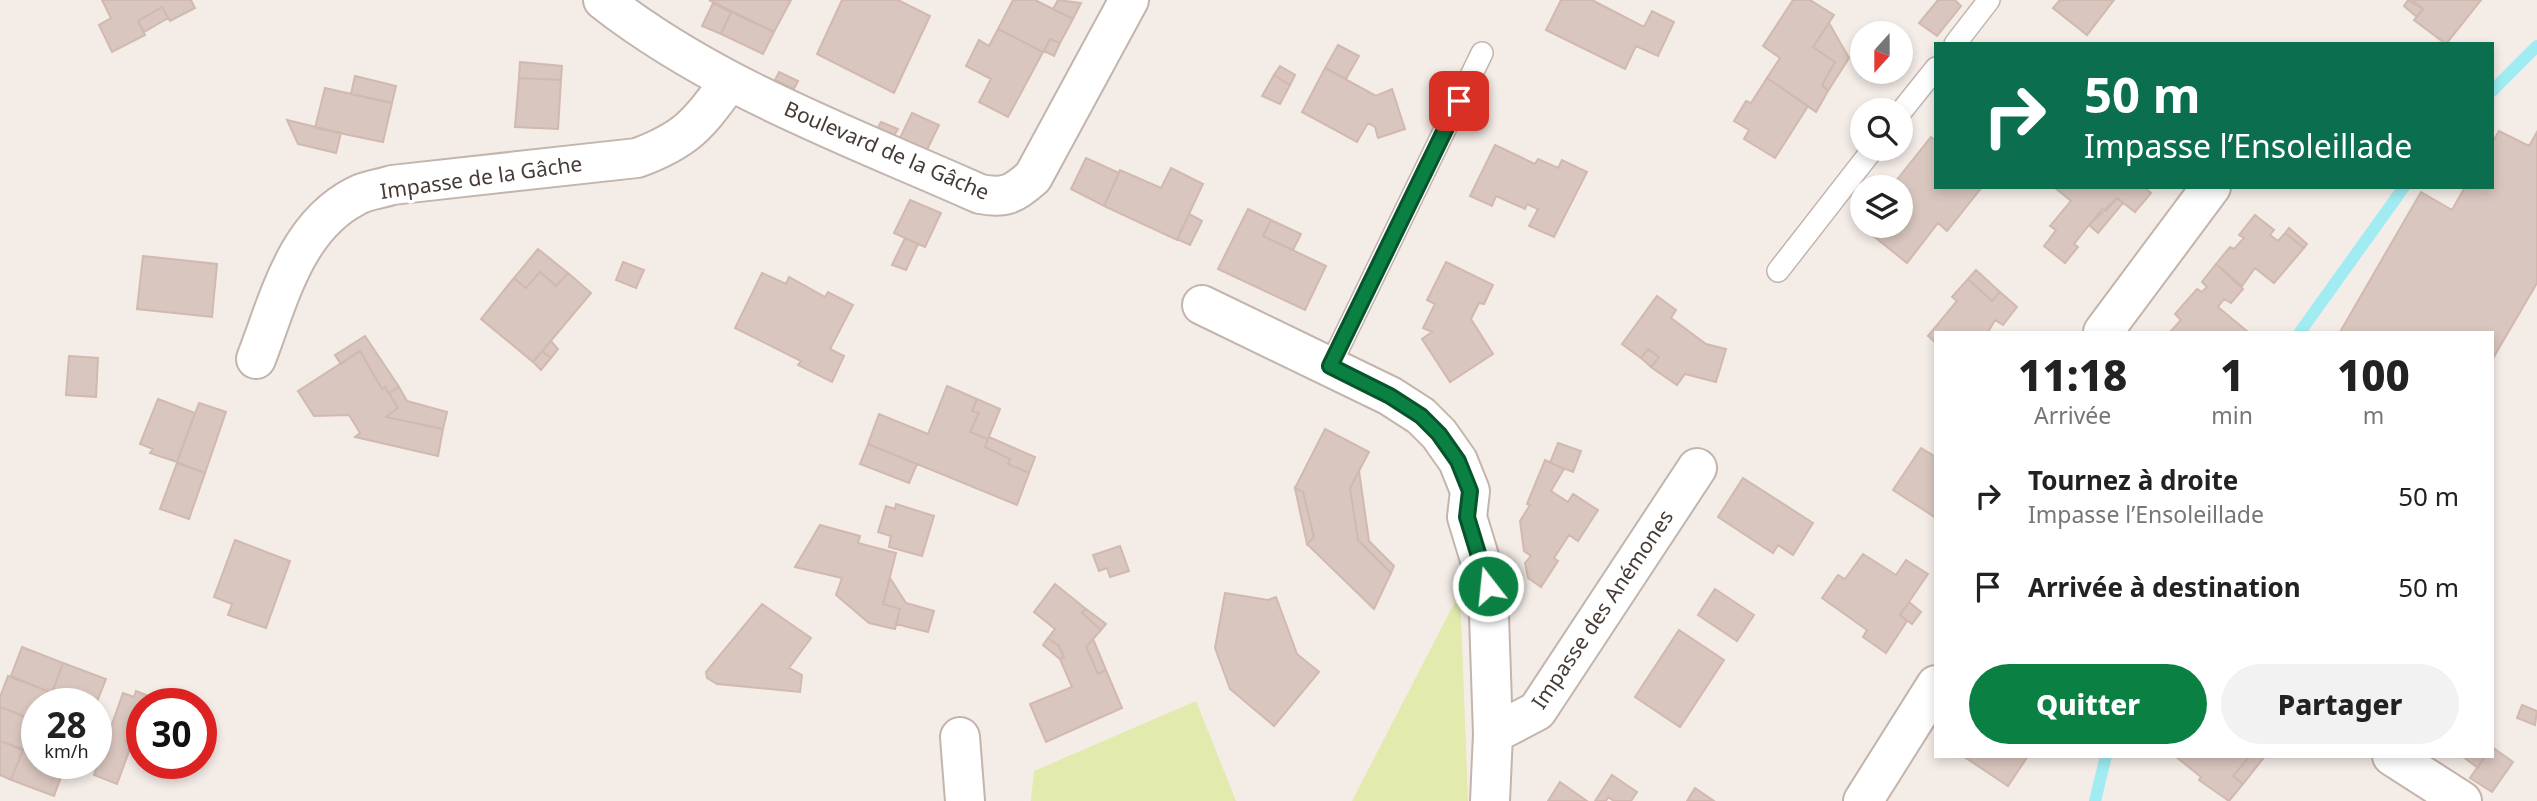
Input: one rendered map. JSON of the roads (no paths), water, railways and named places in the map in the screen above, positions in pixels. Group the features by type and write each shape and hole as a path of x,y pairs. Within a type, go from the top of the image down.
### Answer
{"street":[{"name":"Boulevard de la Gâche","path":"603,0 635,25 730,81 980,194 1002,198 1017,191 1033,177 1129,0"},
{"name":"Impasse de la Gâche","path":"257,359 301,247 316,225 356,196 405,184 637,158 668,146 694,128 730,81"},
{"path":"2104,331 2210,189"},
{"path":"1202,305 1390,396 1421,416 1439,434 1458,461 1470,491 1467,517 1488,586 1493,734 1490,801"},
{"name":"Impasse des Anémones","path":"1493,734 1537,710 1698,468"},
{"path":"1863,801 1934,688"},
{"path":"960,737 965,801"},
{"path":"2395,758 2462,801"}],"lane":[{"path":"1957,42 1989,0"},
{"path":"1330,366 1482,53"},
{"path":"1912,98 1934,70"},
{"path":"1778,271 1864,161"}],"waterway":[{"path":"2494,89 2537,46"},
{"path":"2301,331 2403,189"},
{"path":"2095,801 2106,758"}]}
